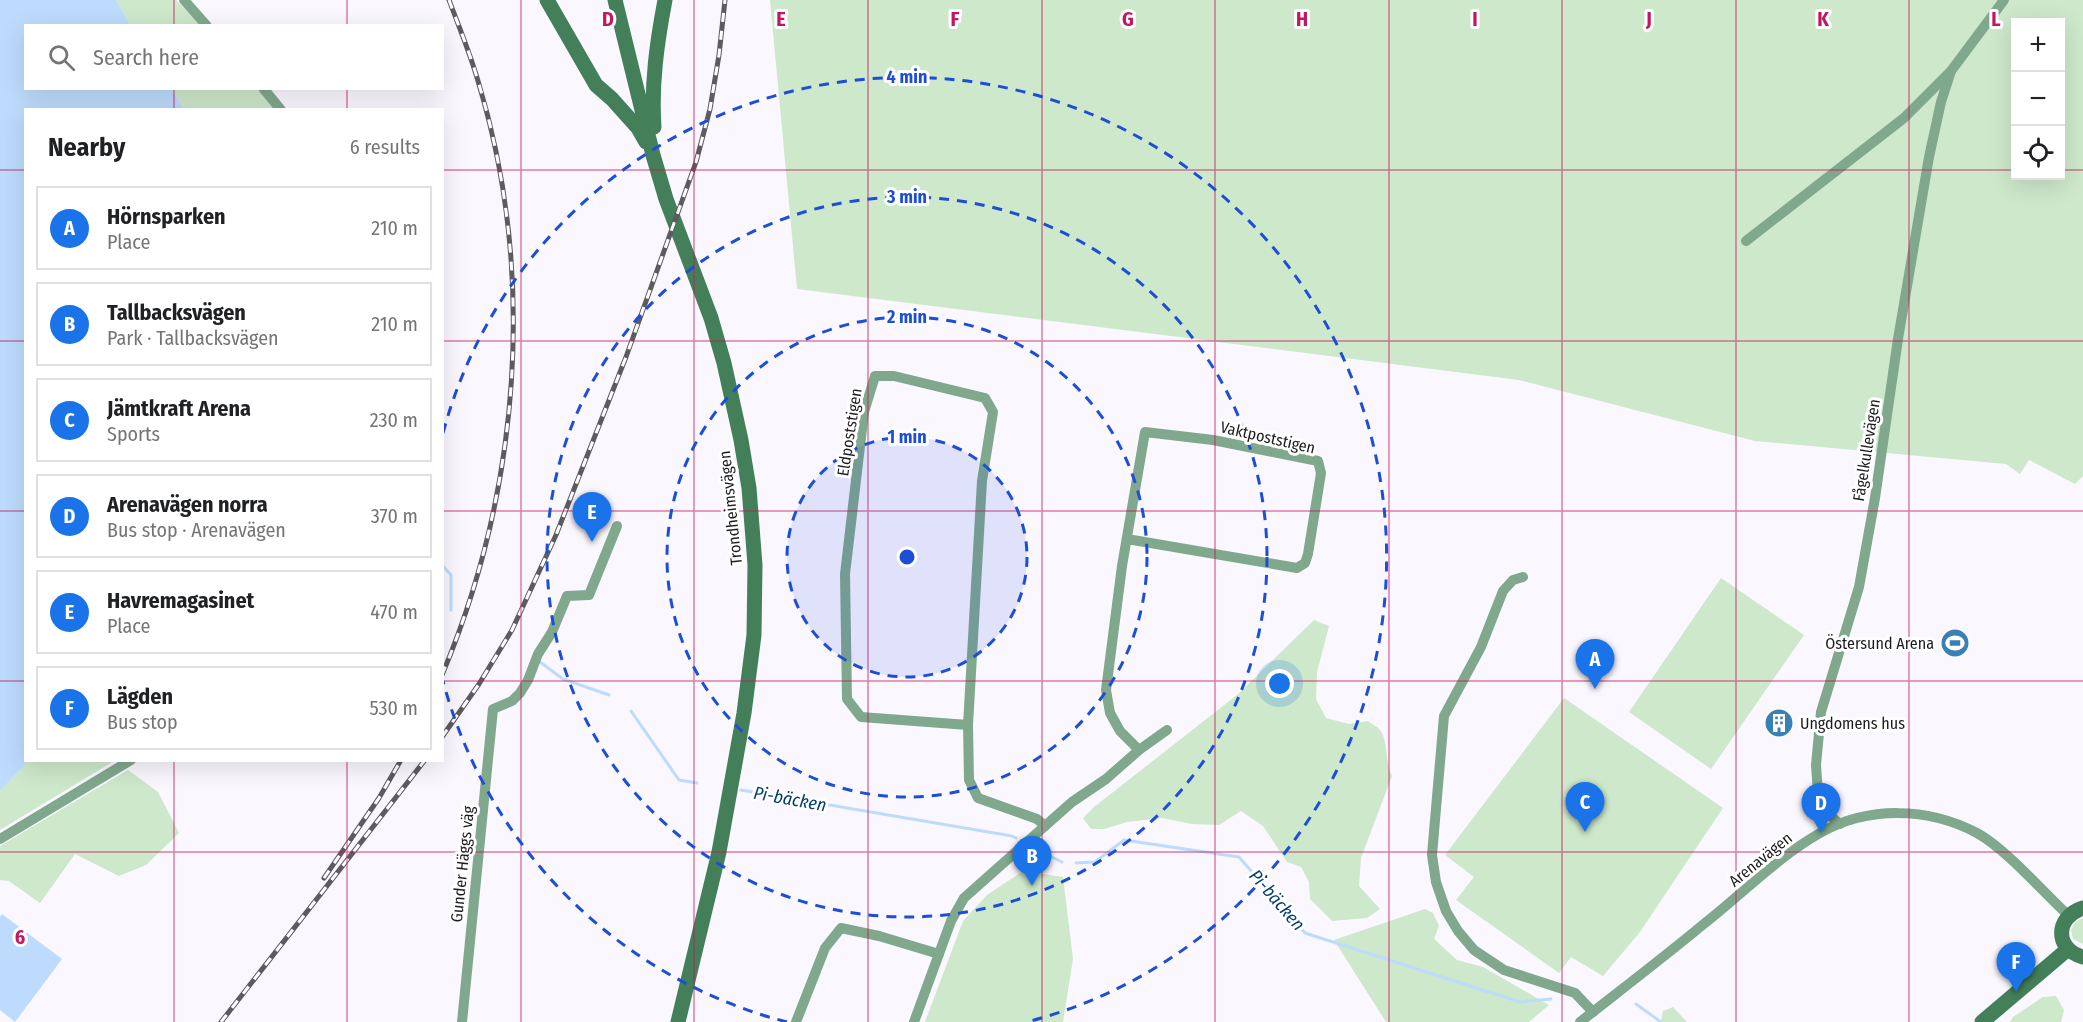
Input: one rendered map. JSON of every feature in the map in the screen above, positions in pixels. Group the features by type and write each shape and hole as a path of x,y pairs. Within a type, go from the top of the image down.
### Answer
{"main road":[{"path":"547,0 596,85 638,128 655,160"},
{"name":"Trondheimsvägen","path":"615,0 666,199 711,318 721,351 741,440 753,527 756,604 749,683 719,852 678,1022"},
{"path":"655,160 652,104 656,52 665,0"},
{"path":"2083,908 2068,915 2061,932 2068,949 2083,957"},
{"path":"1982,1022 2068,949"}],"street":[{"path":"184,0 205,24"},
{"path":"1746,241 1904,118 1951,71 2004,0"},
{"name":"Fågelkullevägen","path":"1840,825 1827,813 1818,794 1816,765 1821,712 1858,587 1875,498 1898,339 1929,157 1941,102 1951,71"},
{"path":"265,90 279,108"},
{"name":"Eldpoststigen","path":"968,725 861,717 847,699 845,574 864,412 875,376 894,376 985,398 993,412 982,481 968,725 969,780 978,798 1041,822"},
{"name":"Vaktpoststigen","path":"1128,539 1297,568 1305,563 1308,554 1321,473 1318,461 1213,440 1144,432 1122,566 1106,690 1110,713 1120,731 1139,750"},
{"name":"Gunder Häggs väg","path":"462,1022 493,709 512,701 520,693 528,680 538,654 552,632 567,596 589,595 617,526"},
{"path":"1523,577 1513,580 1503,591 1481,647 1444,716 1432,855 1436,882 1446,911 1458,931 1474,950 1504,970 1575,993 1593,1012"},
{"path":"914,1022 951,921 964,898 1041,822 1106,779 1139,750 1167,730"},
{"path":"0,839 128,762"},
{"name":"Arenavägen","path":"1580,1022 1706,923 1793,850 1821,833 1840,825 1882,813 1917,813 1958,825 1978,834 2004,854 2068,915"},
{"path":"796,1022 825,948 841,928 879,936 939,954"}],"green space":[{"path":"116,0 176,0 200,24 129,24"},
{"path":"770,0 2083,0 2083,476 2075,484 2029,460 2020,474 2006,464 1755,441 1519,380 797,289"},
{"path":"173,90 258,90 274,108 183,108"},
{"path":"1721,578 1804,635 1711,769 1629,712"},
{"path":"1314,620 1329,626 1317,672 1316,699 1326,718 1349,724 1368,721 1383,734 1392,776 1361,858 1359,886 1380,909 1367,918 1332,921 1310,899 1309,882 1301,867 1287,862 1263,826 1241,811 1219,825 1192,824 1162,818 1127,822 1104,829 1091,829 1083,818 1094,807 1237,695"},
{"path":"1564,698 1723,808 1640,932 1603,976 1571,957 1559,973 1456,900 1474,877 1445,855"},
{"path":"27,762 112,762 0,830 0,791"},
{"path":"128,770 158,792 179,833 146,865 119,876 75,854 40,903 9,881 0,880 0,846"},
{"path":"1023,871 1063,877 1073,959 1063,1022 925,1022 963,921 987,895"},
{"path":"1425,909 1433,913 1439,926 1434,939 1457,960 1483,967 1549,1005 1529,1022 1386,1022 1334,940"},
{"path":"2083,918 2083,944 2073,939 2071,930 2075,922"},
{"path":"2056,996 2064,1010 2061,1022 2010,1022 2013,1017 2043,997"},
{"path":"1673,1007 1687,1022 1661,1022 1663,1011"}],"water":[{"path":"0,0 116,0 129,24 24,24 24,90 173,90 183,108 24,108 24,762 27,762 0,791"},
{"path":"2,914 62,959 15,1022 0,1010 0,917"}],"waterway":[{"name":"Pi-bäcken","path":"444,567 451,575 451,610"},
{"name":"Pi-bäcken","path":"540,662 563,679 609,695"},
{"name":"Pi-bäcken","path":"631,711 679,780 697,783"},
{"name":"Pi-bäcken","path":"741,790 1016,838"},
{"name":"Pi-bäcken","path":"1076,863 1095,862 1124,840 1239,857 1305,933 1520,1002 1551,999"},
{"name":"Pi-bäcken","path":"1035,849 1062,862"},
{"name":"Pi-bäcken","path":"1636,1004 1661,1022"}],"railway":[{"path":"444,670 468,604 489,531 503,457 511,381 513,305 508,230 497,155 475,71 449,0"},
{"path":"444,734 479,684 512,630 556,535 626,357 696,162 710,109 725,0"},
{"path":"324,878 379,798 400,762"},
{"path":"221,1022 423,762"}],"place":[{"name":"Havremagasinet","path":"592,542"},
{"name":"Östersund Arena","path":"1955,643"},
{"name":"Hörnsparken","path":"1595,689"},
{"name":"Ungdomens hus","path":"1779,723"},
{"name":"Jämtkraft Arena","path":"1585,832"},
{"name":"Arenavägen norra","path":"1821,833"},
{"name":"Tallbacksvägen","path":"1032,886"},
{"name":"Lägden","path":"2016,992"}]}
